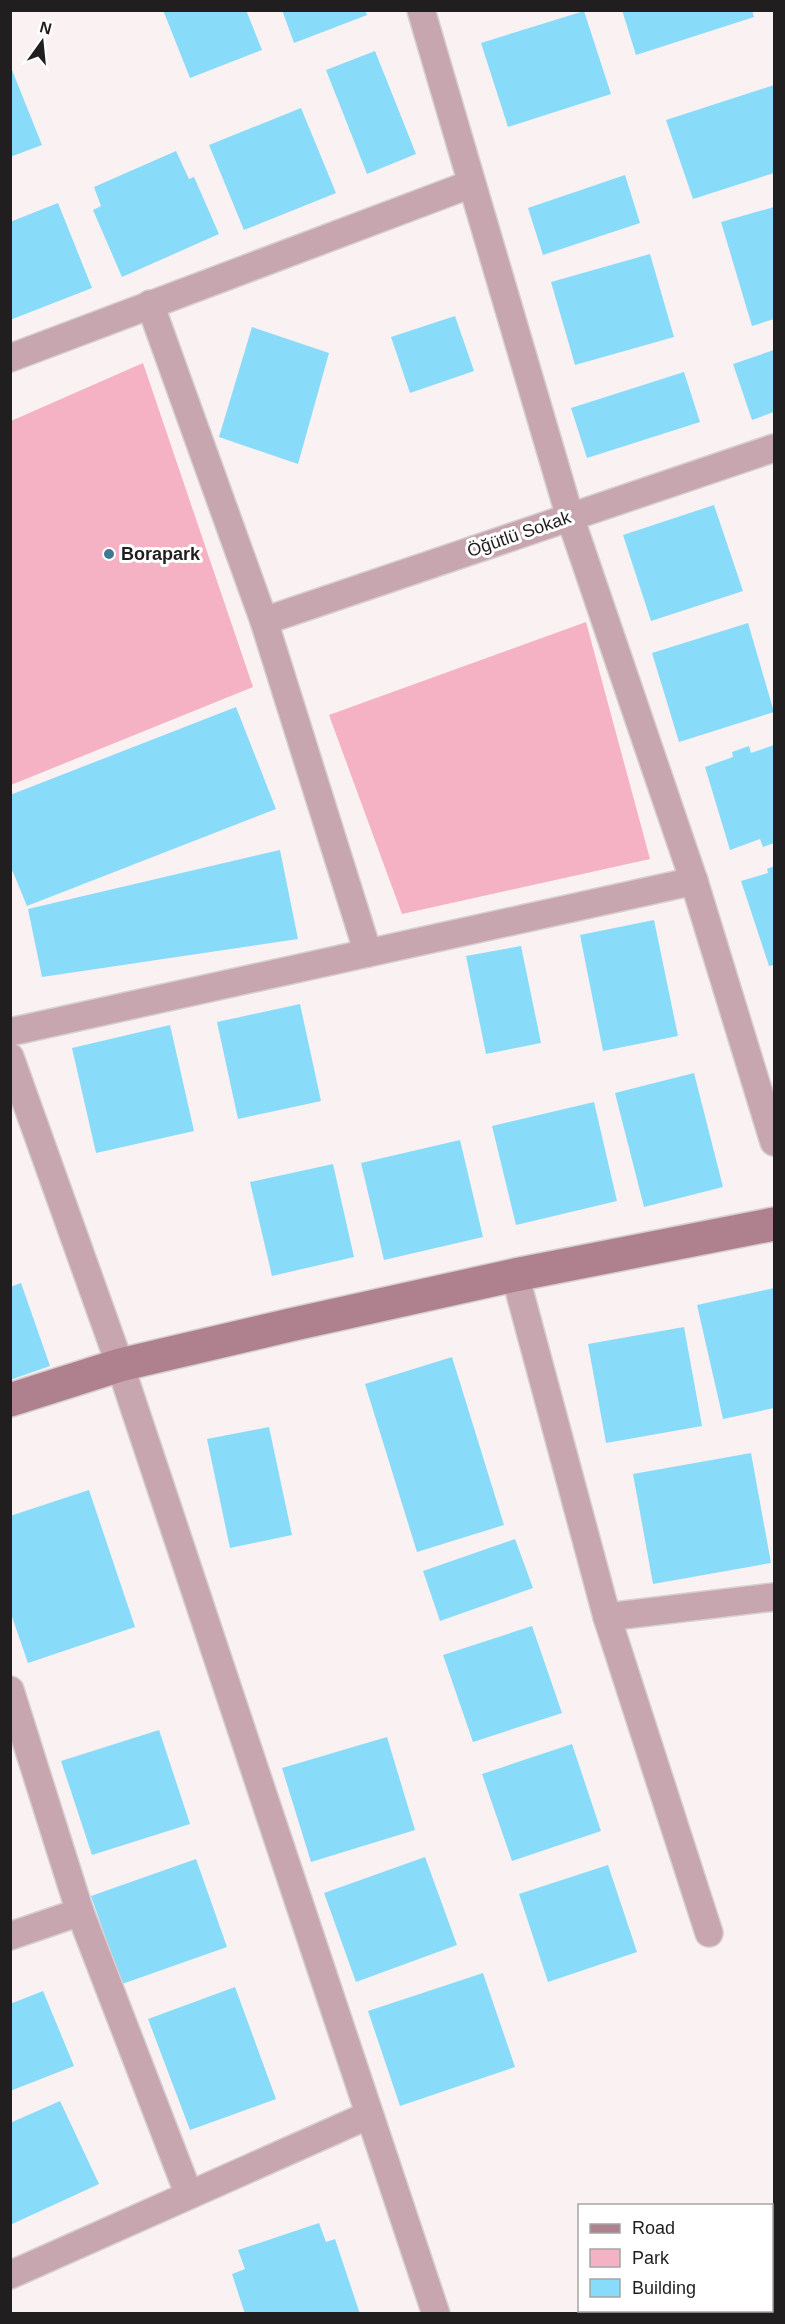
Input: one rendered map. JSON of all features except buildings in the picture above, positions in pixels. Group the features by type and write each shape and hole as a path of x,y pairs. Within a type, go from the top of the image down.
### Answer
{"street":[{"path":"421,10 570,517 694,881 774,1142"},
{"path":"10,357 471,184"},
{"path":"150,304 264,621 368,953"},
{"name":"Öğütlü Sokak","path":"264,621 774,448"},
{"path":"10,1032 694,881"},
{"path":"10,1057 120,1365 435,2313"},
{"path":"10,1400 120,1365 515,1275 774,1224"},
{"path":"515,1275 607,1617 709,1933"},
{"path":"607,1617 774,1597"},
{"path":"10,1690 19,1754 189,2195"},
{"path":"10,1936 80,1912"},
{"path":"10,2275 369,2115"}],"green space":[{"name":"Borapark","path":"143,363 253,687 11,785 11,421"},
{"path":"586,622 650,859 402,914 329,715"}],"place":[{"name":"Borapark","path":"109,554"}]}
